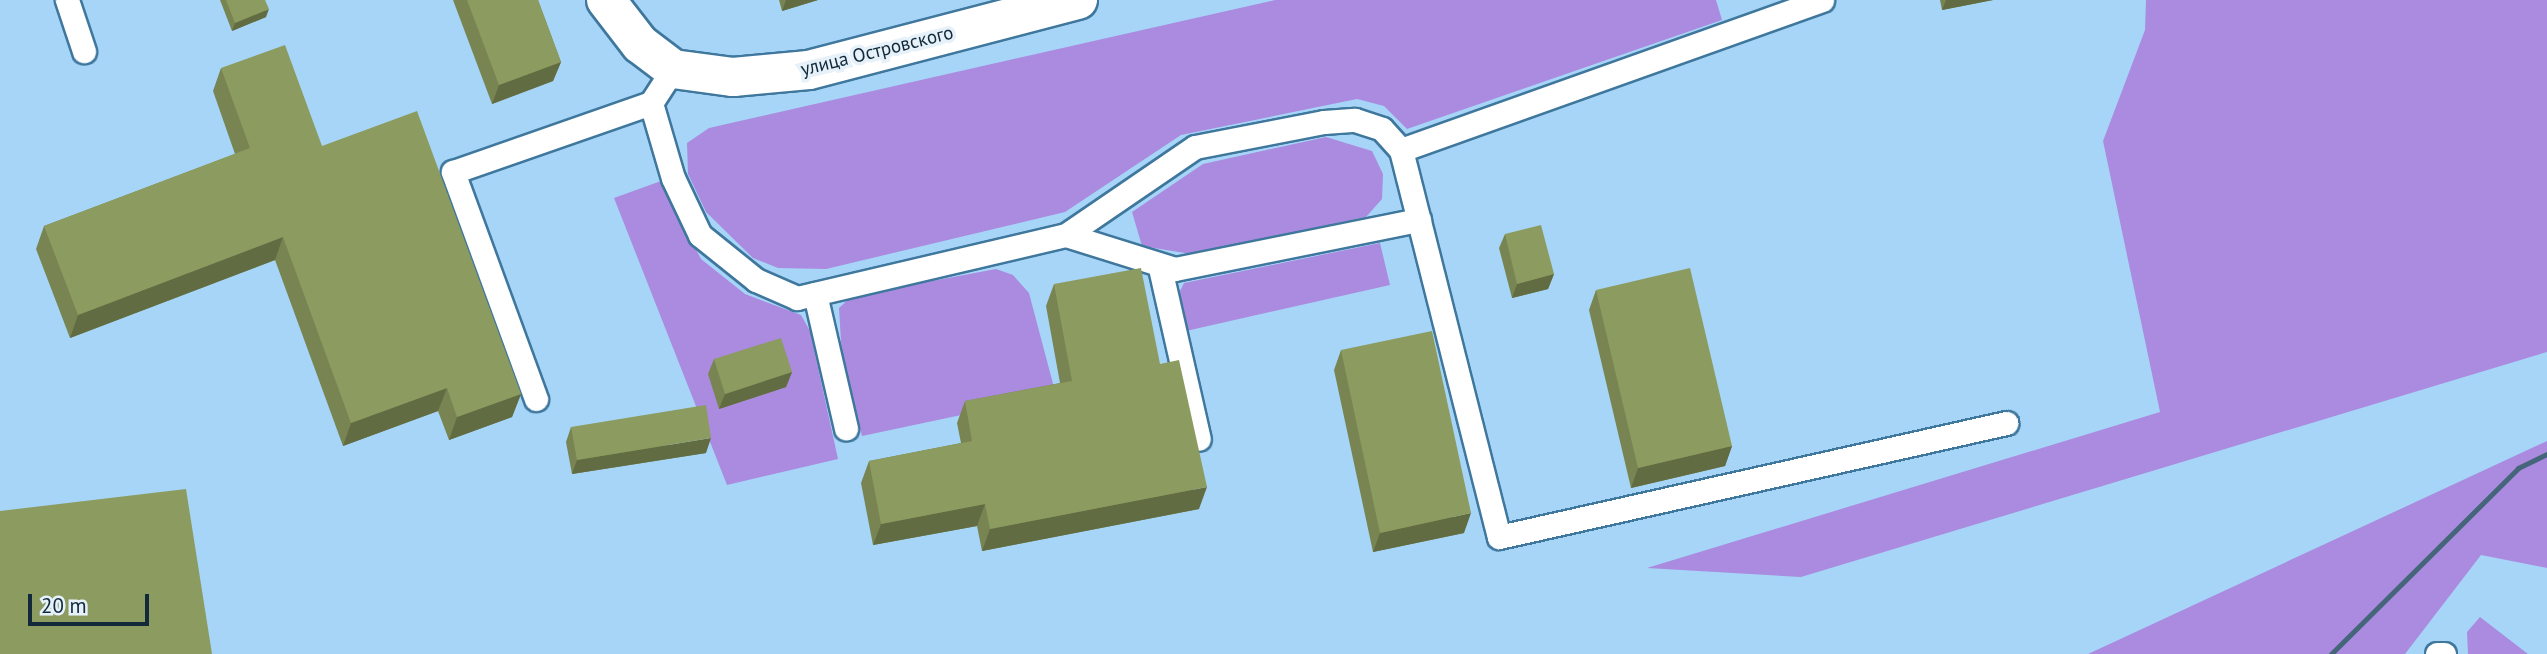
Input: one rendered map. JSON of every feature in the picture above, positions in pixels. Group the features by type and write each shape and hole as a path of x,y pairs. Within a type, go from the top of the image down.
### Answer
{"street":[{"path":"606,0 640,44 673,69"},
{"name":"улица Островского","path":"673,69 733,78 808,70 1078,0"}],"lane":[{"path":"67,0 85,51"},
{"path":"1401,150 1822,0"},
{"path":"536,398 453,172 651,103 673,69"},
{"path":"651,103 673,178 700,235 756,281 797,298 1066,235 1195,147 1356,120 1382,129 1401,150 1499,537 2006,423"},
{"path":"1066,235 1160,268 1419,219"},
{"path":"1160,268 1199,439"},
{"path":"815,294 846,428"},
{"path":"2437,654 2444,654"}],"shaded area":[{"path":"1275,0 1716,0 1722,20 1407,129 1384,106 1357,99 1181,135 1065,212 826,269 778,268 753,258 706,212 688,174 687,143 709,128"},
{"path":"2146,0 2547,0 2547,352 1801,577 1647,568 2160,412 2103,141 2145,30"},
{"path":"1326,137 1372,151 1383,174 1382,199 1366,217 1191,254 1142,246 1132,212 1203,164"},
{"path":"661,181 701,259 745,294 801,315 810,331 838,459 727,485 614,198"},
{"path":"1380,243 1390,285 1186,331 1178,295 1184,283"},
{"path":"996,269 1013,275 1029,293 1056,395 862,436 842,358 839,308 852,296"},
{"path":"2547,441 2547,568 2481,555 2405,654 2088,654"},
{"path":"2480,617 2528,654 2468,654 2467,632"}],"building":[{"path":"226,0 265,0 269,9 235,23"},
{"path":"467,0 538,0 561,62 499,85"},
{"path":"285,45 322,146 417,111 521,394 457,417 447,388 351,423 283,237 78,315 44,226 250,148 221,68"},
{"path":"1541,225 1554,274 1517,284 1505,234"},
{"path":"1141,268 1160,364 1179,360 1207,487 990,529 985,504 881,524 869,461 972,441 965,401 1072,381 1054,284"},
{"path":"1690,268 1732,446 1638,468 1596,290"},
{"path":"1432,331 1471,513 1380,533 1341,350"},
{"path":"781,338 792,372 725,394 714,359"},
{"path":"706,405 711,438 577,460 571,427"},
{"path":"186,489 212,654 0,654 0,511"}],"railway":[{"path":"2331,654 2518,468 2547,454"}]}
